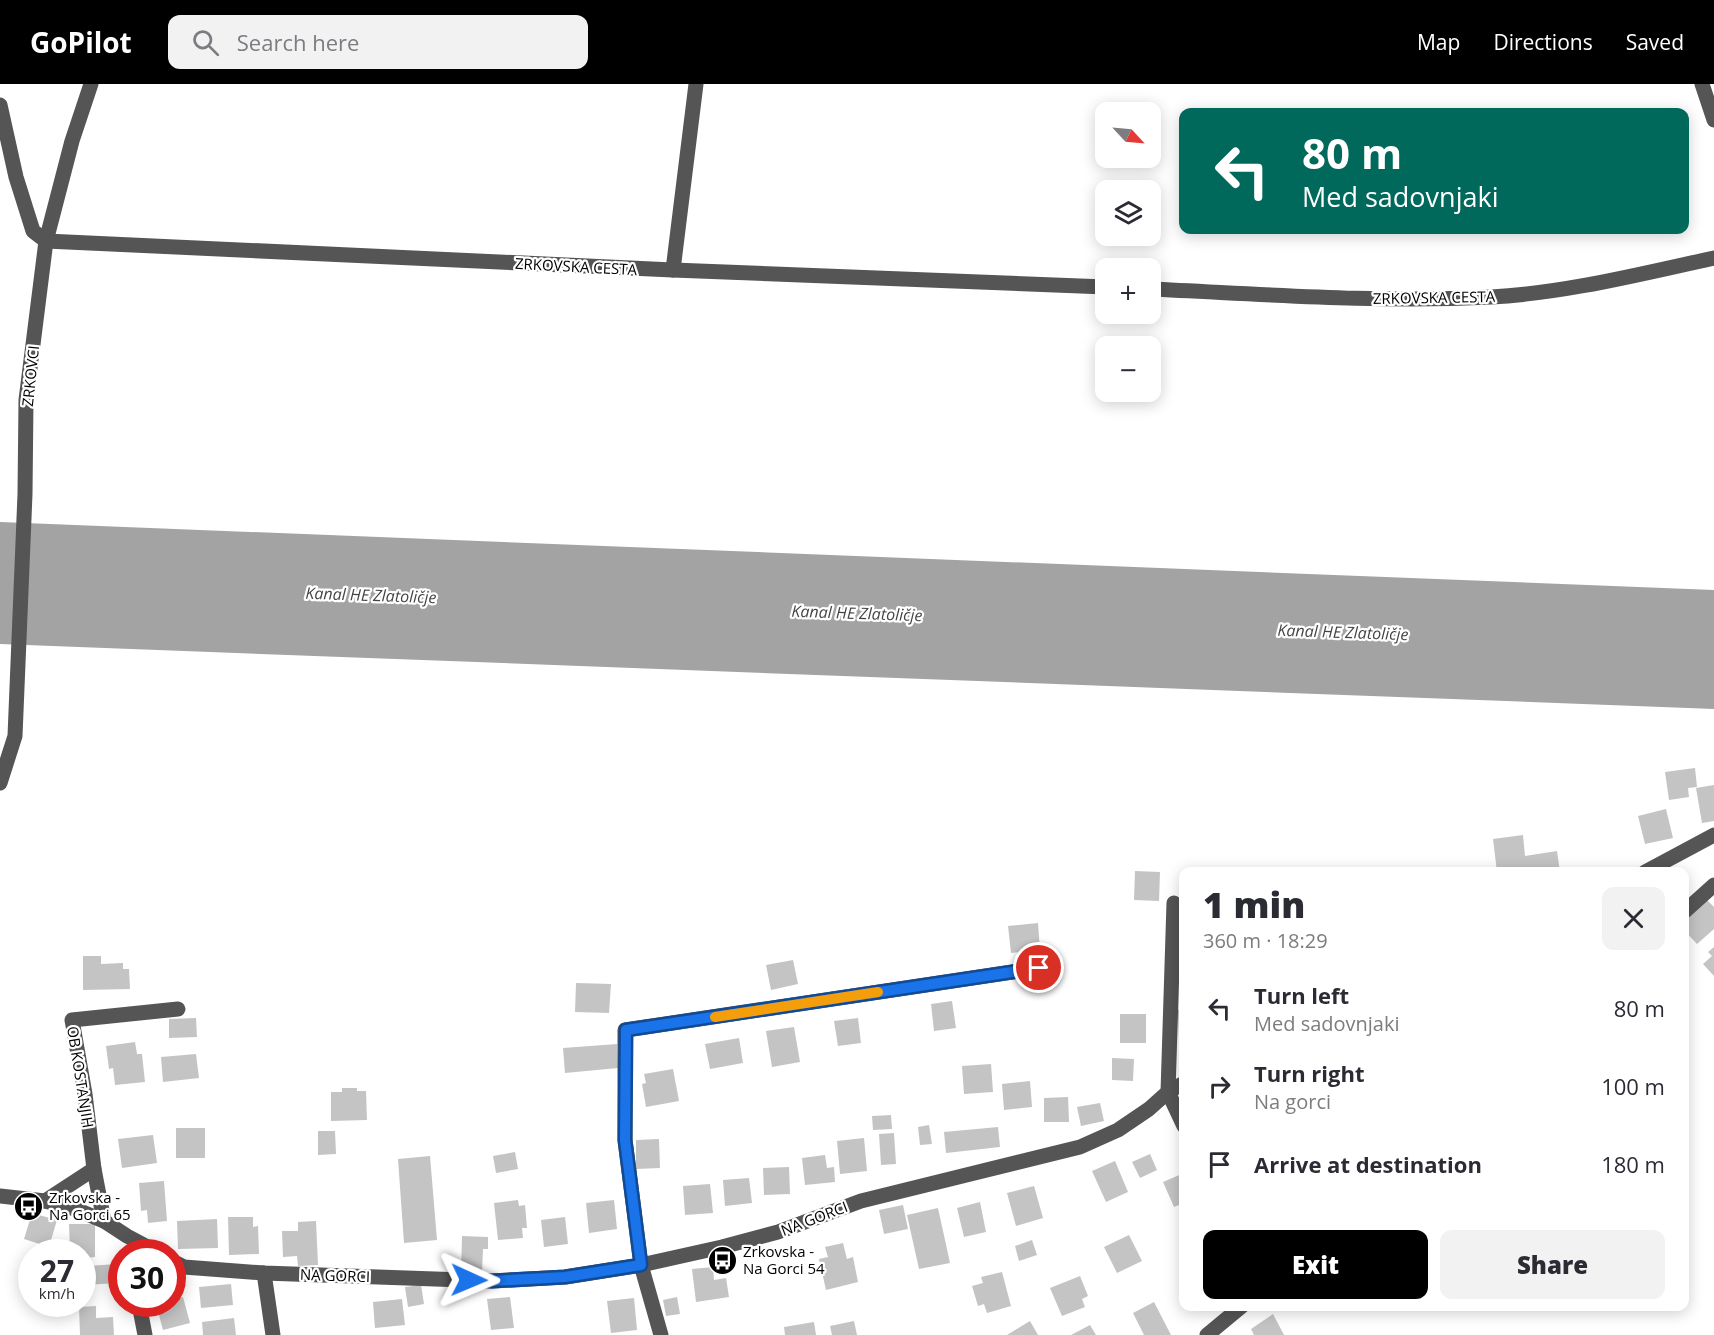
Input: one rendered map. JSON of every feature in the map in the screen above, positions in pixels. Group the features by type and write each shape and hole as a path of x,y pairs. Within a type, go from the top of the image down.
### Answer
{"street":[{"name":"ZRKOVCI","path":"0,783 15,736 25,494 26,400 46,241 72,141 91,84"},
{"path":"673,270 696,84"},
{"path":"1702,84 1714,120"},
{"path":"0,105 16,177 33,231 46,241"},
{"name":"ZRKOVSKA CESTA","path":"46,241 1095,288"},
{"name":"ZRKOVSKA CESTA","path":"1161,289 1389,298 1492,297 1584,286 1714,258"},
{"path":"1654,867 1714,835"},
{"path":"1689,908 1714,885"},
{"path":"1174,903 1168,1092 1179,1115"},
{"path":"662,1335 641,1265 625,1140 626,1030 1039,968"},
{"name":"OB KOSTANJIH","path":"104,1221 72,1020 178,1010"},
{"name":"NA GORCI","path":"186,1267 264,1273 492,1281 565,1277 641,1265 778,1232 861,1200 1080,1147 1118,1131 1179,1086"},
{"path":"45,1201 94,1169"},
{"path":"0,1196 45,1201 75,1209 104,1221 133,1239"},
{"path":"264,1273 273,1335"},
{"path":"1207,1335 1236,1311"},
{"path":"141,1317 144,1335"}],"water":[{"name":"Kanal HE Zlatoličje","path":"0,522 1714,590 1714,709 0,644"}],"building":[{"path":"1695,768 1697,787 1688,788 1689,797 1669,800 1665,772"},
{"path":"1714,785 1714,821 1702,823 1696,788"},
{"path":"1666,809 1673,838 1645,844 1638,816"},
{"path":"1523,835 1525,856 1557,851 1559,867 1496,867 1493,839"},
{"path":"1135,871 1160,872 1159,901 1134,900"},
{"path":"1705,898 1714,907 1714,929 1697,944 1689,935 1689,912"},
{"path":"1038,923 1040,950 1011,953 1008,926"},
{"path":"1714,947 1714,976 1703,964 1712,956 1708,952"},
{"path":"83,956 101,956 101,964 123,963 123,969 129,969 130,989 83,990"},
{"path":"793,960 798,984 771,990 766,965"},
{"path":"576,983 611,984 609,1013 575,1012"},
{"path":"952,1001 956,1028 934,1031 931,1004"},
{"path":"1120,1014 1146,1014 1146,1043 1120,1043"},
{"path":"196,1018 197,1037 169,1038 169,1019"},
{"path":"858,1018 861,1043 838,1046 834,1021"},
{"path":"794,1027 800,1062 772,1067 766,1031"},
{"path":"739,1038 743,1063 710,1069 705,1044"},
{"path":"135,1042 137,1054 142,1054 145,1082 115,1085 113,1068 109,1069 106,1046"},
{"path":"617,1044 618,1068 565,1073 563,1048"},
{"path":"196,1054 199,1078 163,1082 161,1057"},
{"path":"1112,1058 1134,1059 1133,1081 1112,1080"},
{"path":"991,1064 993,1092 964,1094 962,1066"},
{"path":"673,1069 679,1101 646,1107 642,1084 646,1083 644,1074"},
{"path":"1030,1081 1032,1107 1004,1110 1002,1084"},
{"path":"342,1088 357,1088 357,1091 366,1091 367,1120 331,1121 331,1092 342,1092"},
{"path":"1068,1097 1069,1122 1044,1122 1044,1098"},
{"path":"1100,1103 1104,1121 1081,1126 1077,1107"},
{"path":"891,1115 892,1129 873,1130 872,1116"},
{"path":"929,1125 932,1144 920,1145 918,1127"},
{"path":"998,1127 1000,1147 946,1153 944,1132"},
{"path":"176,1128 205,1128 205,1158 176,1158"},
{"path":"318,1131 335,1131 336,1154 318,1155"},
{"path":"894,1133 896,1164 881,1165 879,1134"},
{"path":"153,1135 157,1163 122,1168 118,1139"},
{"path":"864,1138 867,1171 840,1174 837,1141"},
{"path":"659,1139 660,1168 636,1169 636,1140"},
{"path":"515,1152 518,1169 496,1173 493,1156"},
{"path":"1150,1154 1157,1170 1140,1178 1132,1162"},
{"path":"825,1155 827,1168 834,1167 835,1182 805,1185 802,1158"},
{"path":"430,1156 437,1240 404,1243 398,1159"},
{"path":"1115,1161 1128,1192 1106,1202 1092,1171"},
{"path":"789,1167 790,1194 764,1195 763,1168"},
{"path":"1179,1175 1179,1205 1174,1207 1163,1182"},
{"path":"749,1178 752,1203 725,1206 723,1180"},
{"path":"164,1181 167,1221 148,1223 147,1210 141,1211 139,1183"},
{"path":"710,1184 713,1213 685,1215 683,1186"},
{"path":"1034,1186 1043,1218 1016,1226 1007,1193"},
{"path":"518,1200 519,1206 525,1205 527,1228 522,1228 523,1238 498,1240 494,1203"},
{"path":"614,1200 617,1229 589,1233 586,1203"},
{"path":"980,1202 986,1232 964,1237 957,1208"},
{"path":"903,1205 908,1229 884,1234 879,1210"},
{"path":"938,1208 950,1263 919,1269 907,1215"},
{"path":"32,1213 57,1220 51,1239 24,1239"},
{"path":"228,1217 253,1217 253,1227 258,1226 259,1254 229,1255"},
{"path":"565,1217 568,1244 544,1247 541,1220"},
{"path":"217,1219 218,1248 186,1249 186,1239 178,1239 177,1221"},
{"path":"316,1221 318,1265 298,1266 297,1256 283,1257 282,1231 298,1231 298,1222"},
{"path":"69,1224 95,1224 95,1239 70,1239"},
{"path":"1129,1235 1142,1261 1117,1273 1104,1247"},
{"path":"462,1236 488,1237 488,1249 483,1249 482,1273 461,1272"},
{"path":"1032,1240 1037,1255 1019,1261 1015,1246"},
{"path":"843,1243 847,1259 853,1257 858,1282 826,1290 819,1259 828,1257 825,1247"},
{"path":"96,1265 108,1265 108,1284 96,1284"},
{"path":"713,1267 714,1280 726,1278 729,1297 696,1302 692,1269"},
{"path":"1002,1272 1011,1306 987,1313 984,1304 978,1306 972,1286 983,1283 981,1277"},
{"path":"1080,1276 1088,1296 1082,1299 1085,1307 1062,1316 1050,1288"},
{"path":"231,1284 233,1305 201,1308 199,1287"},
{"path":"421,1285 424,1304 408,1307 405,1287"},
{"path":"510,1297 514,1328 491,1330 487,1299"},
{"path":"677,1297 680,1314 666,1316 663,1300"},
{"path":"634,1298 637,1330 611,1333 607,1301"},
{"path":"402,1299 405,1325 375,1328 373,1302"},
{"path":"1154,1302 1171,1335 1144,1335 1133,1313"},
{"path":"186,1308 190,1323 163,1330 160,1317 186,1317"},
{"path":"1273,1314 1284,1335 1254,1335 1251,1329"},
{"path":"79,1317 113,1317 114,1335 80,1335"},
{"path":"234,1318 236,1335 203,1335 202,1322"},
{"path":"854,1321 857,1335 832,1335 830,1326"},
{"path":"1030,1321 1038,1335 1007,1335"},
{"path":"814,1322 816,1335 785,1335 784,1327"},
{"path":"1090,1325 1096,1335 1071,1335"}],"slow traffic":[{"path":"715,1017 878,992"}],"place":[{"name":"Zrkovska - Na Gorci 65","path":"28,1206"},
{"name":"Zrkovska - Na Gorci 54","path":"722,1260"}],"route":[{"path":"469,1280 565,1277 641,1265 625,1140 626,1030 1039,968"}]}
